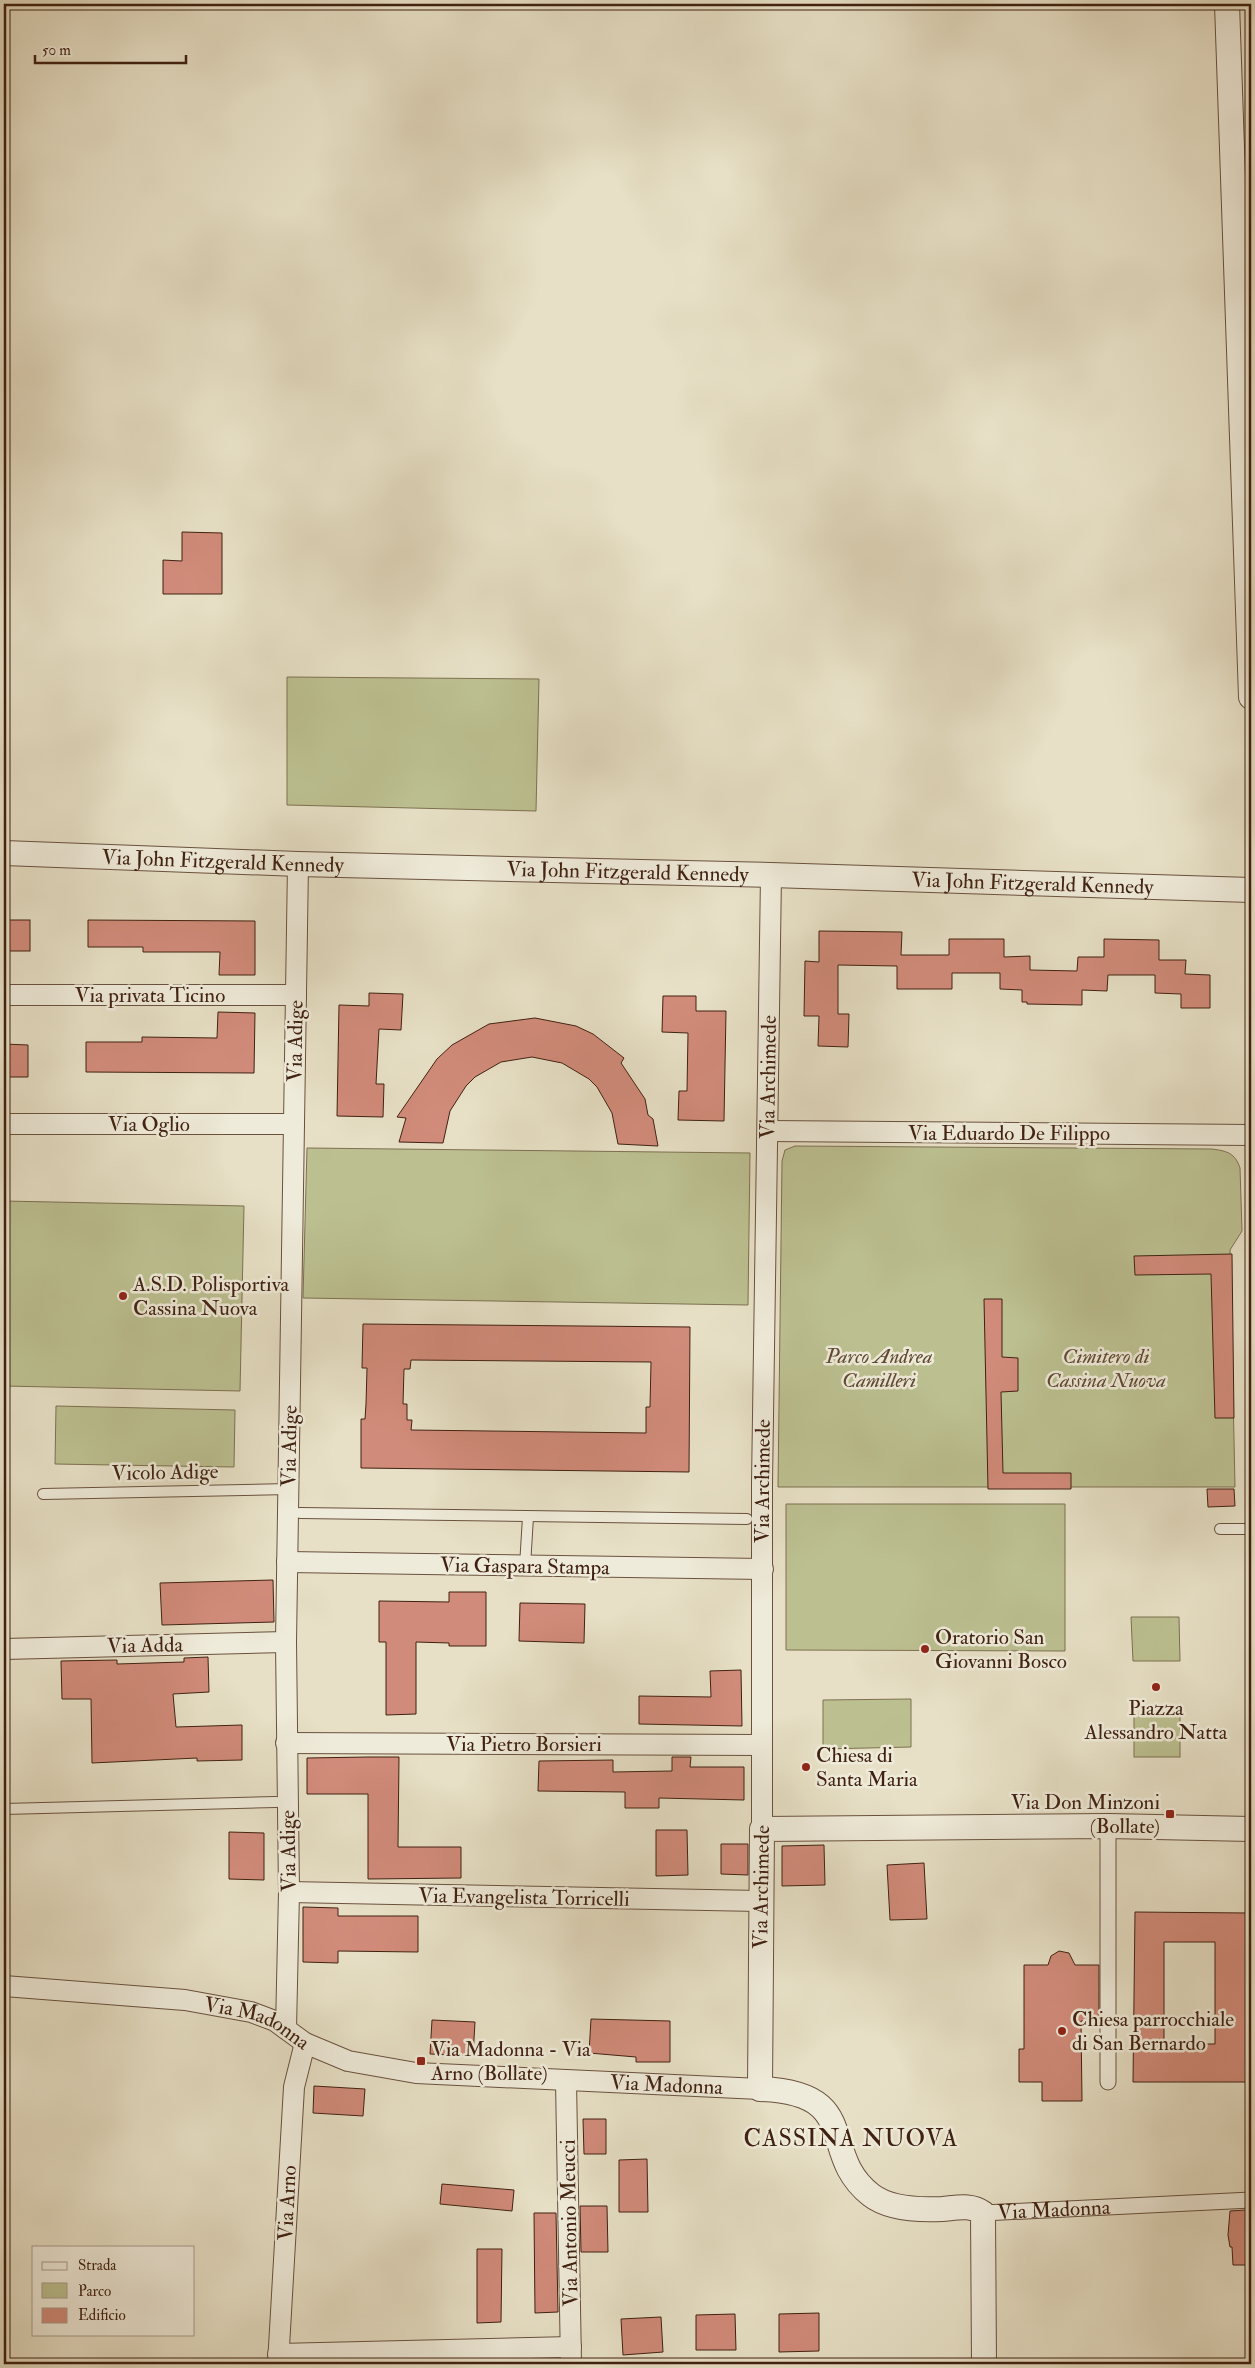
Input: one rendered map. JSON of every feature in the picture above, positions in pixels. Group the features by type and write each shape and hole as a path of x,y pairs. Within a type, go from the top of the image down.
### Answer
{"street":[{"path":"1227,4 1251,697"},
{"name":"Via John Fitzgerald Kennedy","path":"4,853 298,864 771,874 1251,890"},
{"name":"Via Adige","path":"286,2029 288,1892 281,1802 286,1743 298,864"},
{"name":"Via Archimede","path":"760,2089 763,1569 771,874"},
{"name":"Via privata Ticino","path":"4,995 296,996"},
{"name":"Via Oglio","path":"4,1124 294,1124"},
{"name":"Via Eduardo De Filippo","path":"768,1131 1251,1135"},
{"name":"Via Gaspara Stampa","path":"287,1562 763,1569"},
{"name":"Via Adda","path":"4,1649 286,1642"},
{"name":"Via Pietro Borsieri","path":"286,1743 762,1745"},
{"path":"1108,1826 1108,2082"},
{"path":"762,1829 1108,1826 1251,1828"},
{"name":"Via Evangelista Torricelli","path":"288,1892 760,1902"},
{"name":"Via Madonna","path":"4,1986 185,2000 251,2012 264,2016 305,2043 352,2062 416,2073 566,2082 782,2090 800,2094 813,2100 825,2110 839,2138 852,2173 859,2184 873,2197 888,2204 941,2209 968,2207 978,2209 983,2213 1251,2200"},
{"name":"Via Arno","path":"278,2359 294,2087 305,2043"},
{"name":"Via Antonio Meucci","path":"566,2082 571,2356"},
{"path":"983,2213 984,2364"},
{"path":"278,2359 571,2356"}],"lane":[{"name":"Vicolo Adige","path":"43,1494 289,1488"},
{"path":"300,1512 747,1519"},
{"path":"525,1566 528,1517"},
{"path":"1220,1530 1251,1529"},
{"path":"4,1809 281,1802"}],"green space":[{"path":"287,677 539,679 536,811 287,805"},
{"name":"Parco Andrea Camilleri","path":"795,1146 1212,1149 1226,1152 1233,1156 1240,1168 1242,1231 1230,1250 1235,1487 778,1487 782,1161 785,1150"},
{"path":"307,1148 750,1153 748,1305 303,1298"},
{"name":"A.S.D. Polisportiva Cassina Nuova","path":"4,1201 244,1206 240,1391 4,1386"},
{"path":"56,1406 235,1410 234,1467 55,1464"},
{"path":"786,1504 1065,1504 1065,1651 786,1650"},
{"path":"1131,1617 1179,1617 1180,1661 1133,1661"},
{"path":"911,1699 911,1747 823,1749 823,1700"},
{"path":"1134,1714 1180,1714 1180,1757 1134,1757"}],"building":[{"path":"182,532 222,533 222,594 163,594 163,560 182,561"},
{"path":"4,920 30,920 30,951 4,951"},
{"path":"88,920 255,921 255,975 219,975 220,952 143,952 143,947 88,947"},
{"path":"819,931 902,932 901,955 949,955 949,939 1004,939 1004,957 1030,956 1030,970 1077,971 1078,957 1104,957 1104,939 1159,940 1159,960 1186,960 1185,974 1210,975 1210,1008 1181,1008 1181,994 1155,993 1155,975 1108,975 1107,991 1082,990 1082,1005 1027,1004 1027,1002 1022,1002 1022,990 1000,989 1000,973 952,973 952,989 897,989 897,966 838,965 838,1014 849,1014 848,1047 818,1046 819,1016 804,1016 805,961 819,962"},
{"path":"369,993 403,994 401,1030 379,1029 376,1084 384,1084 383,1117 337,1116 339,1005 369,1006"},
{"path":"663,996 696,996 696,1011 726,1011 724,1121 678,1120 679,1091 687,1091 688,1033 662,1032"},
{"path":"218,1012 255,1013 254,1073 86,1072 86,1042 142,1042 142,1037 217,1038"},
{"path":"535,1018 576,1026 593,1034 624,1058 621,1063 645,1099 648,1115 653,1119 658,1146 618,1144 612,1113 597,1087 589,1079 562,1063 532,1057 501,1062 475,1077 466,1086 450,1111 443,1143 399,1142 406,1118 397,1117 437,1059 452,1045 489,1024"},
{"path":"4,1044 28,1045 28,1077 4,1077"},
{"path":"1232,1254 1234,1418 1215,1418 1211,1274 1135,1275 1134,1256"},
{"path":"984,1299 1002,1299 1002,1357 1018,1358 1018,1391 1001,1392 1003,1473 1071,1473 1071,1489 988,1489"},
{"path":"363,1324 690,1327 689,1472 361,1468 361,1419 365,1419 367,1368 362,1368","holes":["411,1360 651,1362 650,1407 646,1407 646,1433 411,1430 412,1420 407,1420 407,1404 403,1404 404,1369 410,1369"]},
{"path":"1207,1489 1234,1489 1235,1506 1208,1507"},
{"path":"273,1580 274,1622 162,1625 160,1583"},
{"path":"449,1592 486,1592 486,1646 449,1646 449,1643 416,1642 416,1714 386,1715 386,1642 379,1642 379,1601 449,1602"},
{"path":"520,1603 585,1604 584,1643 519,1641"},
{"path":"208,1657 209,1692 173,1694 176,1727 242,1725 242,1760 197,1761 197,1758 92,1763 91,1699 62,1699 61,1661 117,1660 117,1664 184,1662 184,1658"},
{"path":"741,1670 742,1726 639,1724 639,1696 711,1697 710,1671"},
{"path":"399,1757 398,1847 461,1847 461,1878 368,1879 368,1794 307,1794 307,1758"},
{"path":"672,1757 691,1757 690,1767 744,1767 744,1800 659,1798 659,1808 625,1808 625,1792 538,1791 539,1761 613,1760 613,1772 672,1771"},
{"path":"656,1830 687,1830 688,1875 656,1876"},
{"path":"229,1832 264,1833 264,1880 229,1879"},
{"path":"721,1844 748,1844 748,1875 721,1874"},
{"path":"824,1845 825,1885 782,1886 782,1846"},
{"path":"924,1863 927,1919 890,1920 887,1865"},
{"path":"303,1907 338,1908 338,1916 418,1916 418,1952 338,1951 338,1963 303,1962"},
{"path":"1135,1912 1248,1913 1247,2082 1133,2082","holes":["1164,1942 1215,1942 1215,2044 1164,2044"]},
{"name":"Chiesa parrocchiale di San Bernardo","path":"1059,1951 1069,1953 1075,1965 1099,1965 1099,2021 1081,2021 1082,2101 1042,2101 1042,2082 1019,2082 1019,2049 1024,2049 1024,1965 1048,1965 1051,1956"},
{"path":"591,2019 670,2021 670,2062 636,2062 636,2057 589,2053"},
{"path":"432,2020 475,2022 473,2056 430,2054"},
{"path":"314,2086 365,2089 363,2116 313,2113"},
{"path":"583,2119 606,2119 606,2154 584,2154"},
{"path":"647,2159 648,2212 619,2212 619,2160"},
{"path":"442,2184 514,2190 512,2211 440,2204"},
{"path":"580,2206 607,2206 608,2252 581,2252"},
{"path":"1251,2210 1251,2265 1233,2265 1232,2247 1230,2247 1228,2235 1230,2211"},
{"path":"534,2213 556,2213 558,2312 535,2313"},
{"path":"477,2249 502,2249 501,2322 477,2323"},
{"path":"819,2313 819,2351 779,2352 779,2314"},
{"path":"735,2314 736,2350 696,2350 696,2315"},
{"path":"661,2317 663,2352 623,2355 621,2319"}],"place":[{"name":"A.S.D. Polisportiva Cassina Nuova","path":"123,1296"},
{"name":"Oratorio San Giovanni Bosco","path":"925,1649"},
{"name":"Piazza Alessandro Natta","path":"1156,1687"},
{"name":"Chiesa di Santa Maria","path":"806,1767"},
{"name":"Via Don Minzoni (Bollate)","path":"1170,1814"},
{"name":"Chiesa parrocchiale di San Bernardo","path":"1062,2031"},
{"name":"Via Madonna - Via Arno (Bollate)","path":"421,2061"}],"district":[{"name":"CASSINA NUOVA","path":"851,2138"}],"park label":[{"name":"Cimitero di Cassina Nuova","path":"1106,1368"}]}
